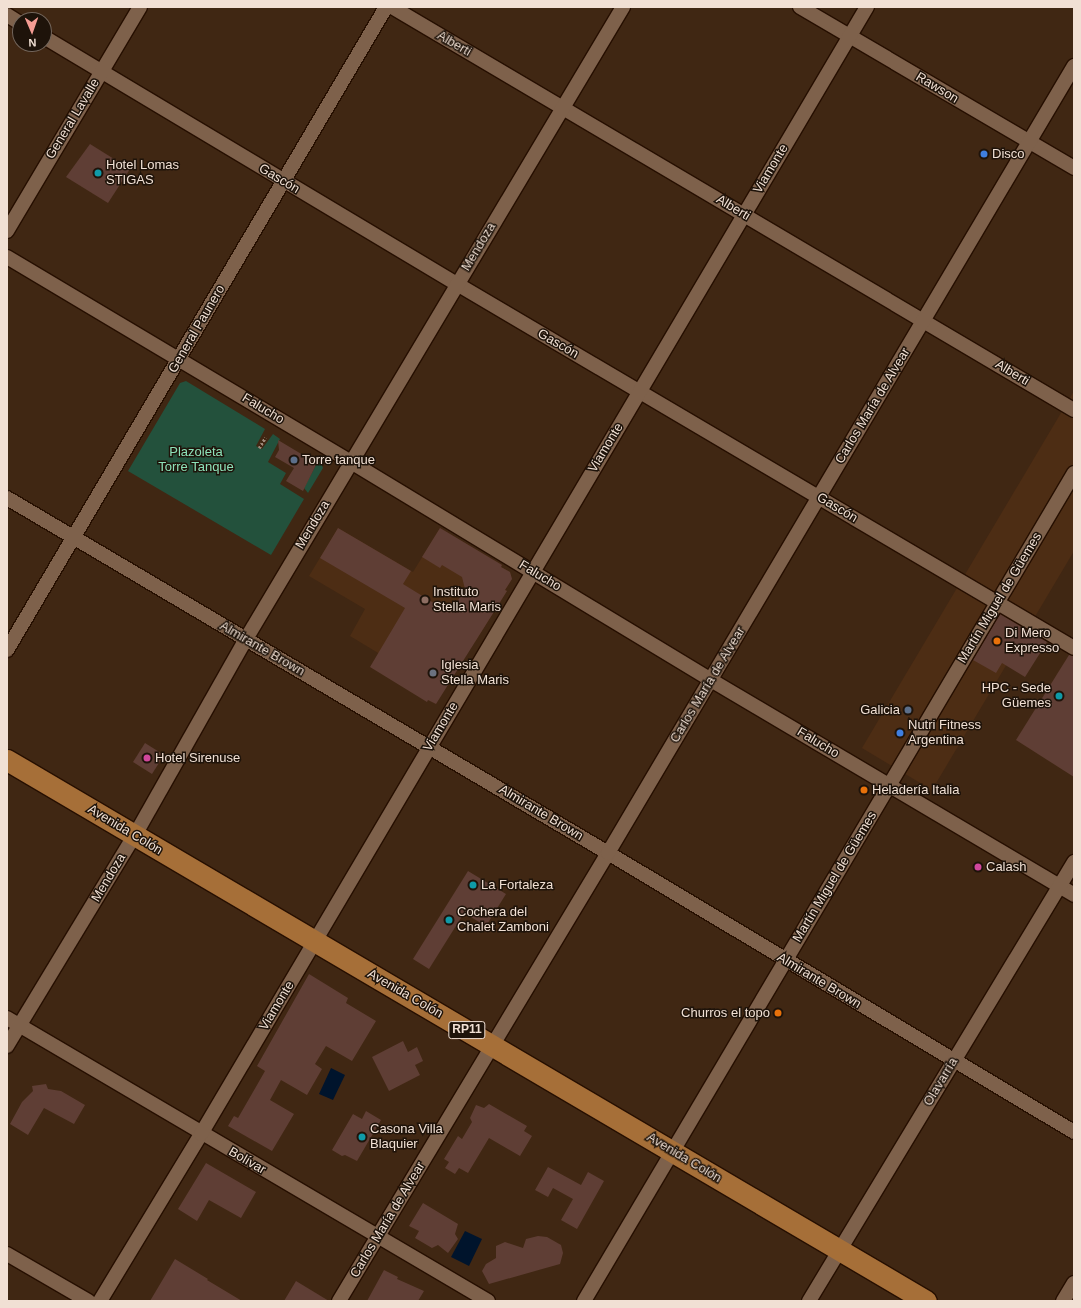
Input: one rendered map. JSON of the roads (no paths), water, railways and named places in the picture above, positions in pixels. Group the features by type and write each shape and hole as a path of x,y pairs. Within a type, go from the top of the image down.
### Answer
{"main road":[{"name":"Avenida Colón","path":"7,760 926,1301"}],"street":[{"name":"General Lavalle","path":"7,231 140,7"},
{"name":"General Paunero","path":"7,650 386,7"},
{"name":"Alberti","path":"392,7 1074,410"},
{"name":"Mendoza","path":"7,1046 13,1022 135,835 246,639 624,7"},
{"name":"Rawson","path":"800,7 1074,168"},
{"name":"Viamonte","path":"100,1301 201,1134 867,7"},
{"name":"Gascón","path":"52,42 457,284 1074,648"},
{"name":"Carlos María de Alvear","path":"339,1301 711,680 1074,66"},
{"name":"Falucho","path":"7,257 351,462 711,680 1074,895"},
{"name":"Martín Miguel de Güemes","path":"584,1301 1074,473"},
{"name":"Almirante Brown","path":"7,498 608,853 1074,1132"},
{"name":"Olavarría","path":"809,1301 1074,862"},
{"name":"Bolívar","path":"13,1022 201,1134 488,1301"},
{"path":"7,1254 88,1301"},
{"path":"1063,1301 1074,1284"}],"water":[{"path":"331,1068 345,1075 333,1100 319,1094"},
{"path":"465,1231 482,1239 469,1266 451,1257"}],"place":[{"name":"Disco","path":"984,154"},
{"name":"Hotel Lomas STIGAS","path":"98,173"},
{"name":"Torre tanque","path":"294,460"},
{"name":"Instituto Stella Maris","path":"425,600"},
{"name":"Di Mero Expresso","path":"997,641"},
{"name":"Iglesia Stella Maris","path":"433,673"},
{"name":"HPC - Sede Güemes","path":"1059,696"},
{"name":"Galicia","path":"908,710"},
{"name":"Nutri Fitness Argentina","path":"900,733"},
{"name":"Hotel Sirenuse","path":"147,758"},
{"name":"Heladería Italia","path":"864,790"},
{"name":"Calash","path":"978,867"},
{"name":"La Fortaleza","path":"473,885"},
{"name":"Cochera del Chalet Zamboni","path":"449,920"},
{"name":"Churros el topo","path":"778,1013"},
{"name":"Casona Villa Blaquier","path":"362,1137"}],"park label":[{"name":"Plazoleta Torre Tanque","path":"196,460"}]}
